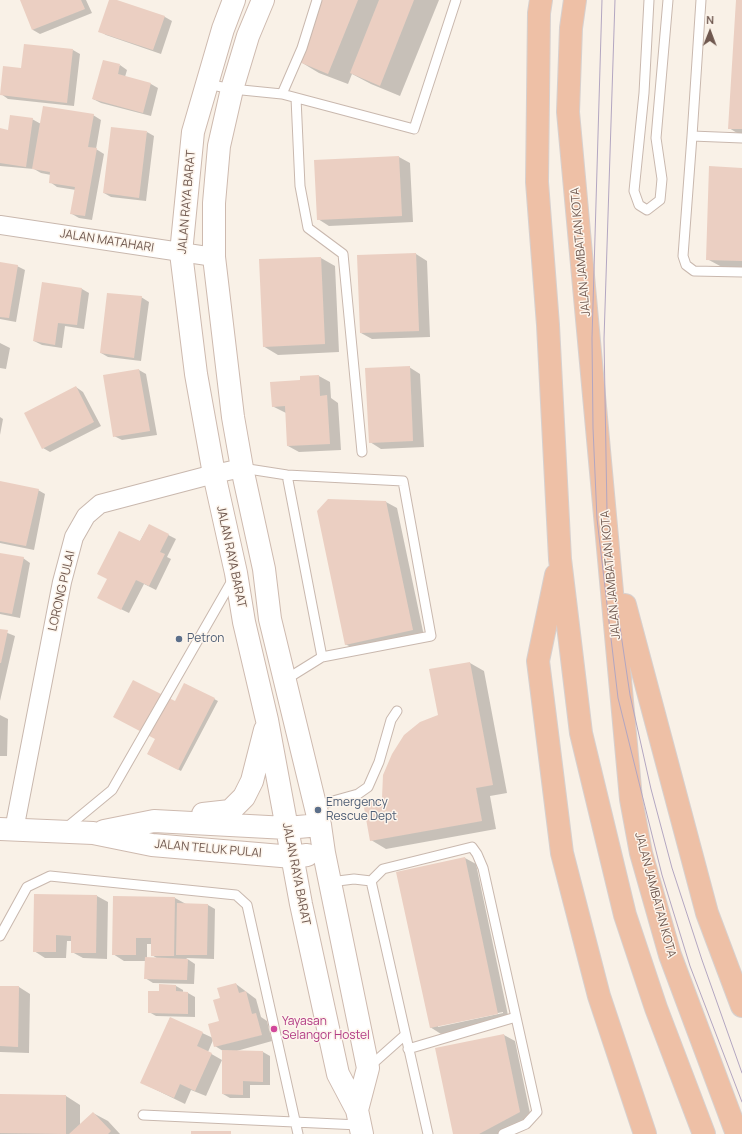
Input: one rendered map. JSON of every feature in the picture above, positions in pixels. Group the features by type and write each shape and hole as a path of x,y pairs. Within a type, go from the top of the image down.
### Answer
{"highway":[{"path":"541,0 539,13 537,182 548,325 560,558 581,734 625,915 656,1008 704,1134"},
{"name":"JALAN JAMBATAN KOTA","path":"575,0 571,28 568,112 609,544 631,800 639,845 670,955 690,1006 718,1087 737,1134"},
{"path":"609,544 707,913 742,1006"},
{"path":"560,558 538,661 562,853 599,996 645,1134"},
{"path":"690,1006 742,1114"}],"main road":[{"name":"JALAN RAYA BARAT","path":"234,0 223,29 193,132 181,253 196,374 214,474 236,573 244,622 267,720 301,904 338,1074 359,1123"},
{"path":"262,0 248,36 232,89 219,146 214,203 214,257 233,417 242,468 264,569 270,619 318,815 324,853 368,1068 359,1123"},
{"path":"154,821 230,810 244,797 252,781 267,720"},
{"name":"JALAN TELUK PULAI","path":"93,834 154,821 287,828 318,815"},
{"name":"JALAN TELUK PULAI","path":"7,830 61,831 93,834 152,845 293,857 324,853"}],"street":[{"name":"JALAN MATAHARI","path":"0,225 214,257"},
{"name":"LORONG PULAI","path":"7,830 62,582 74,537 86,516 100,504 242,468"}],"lane":[{"path":"282,94 302,48 317,0"},
{"path":"207,84 232,89 282,94 414,129 456,0"},
{"path":"649,0 644,93 634,190 639,205 647,210 660,200 662,179 656,138 668,0"},
{"path":"701,0 683,256 686,265 694,271 742,272"},
{"path":"296,98 300,186 308,228 343,254 362,452"},
{"path":"692,136 742,138"},
{"path":"242,468 287,475 404,481 431,636 322,656 285,680"},
{"path":"287,475 322,656"},
{"path":"61,831 112,790 236,573"},
{"path":"318,815 358,794 368,787 379,762 391,720 397,711"},
{"path":"371,881 383,869 472,847 477,854 483,868 537,1112 526,1124 503,1134"},
{"path":"0,936 26,887 50,876 236,895 247,905 298,1134"},
{"path":"330,882 354,879 371,881"},
{"path":"371,881 428,1134"},
{"path":"408,1049 516,1018"},
{"path":"368,1068 405,1035"},
{"path":"143,1116 295,1123 359,1123"}],"building":[{"path":"20,0 81,0 85,9 32,30"},
{"path":"109,0 117,0 165,16 153,50 98,32"},
{"path":"322,0 358,0 328,74 297,61"},
{"path":"379,0 414,0 380,86 350,73"},
{"path":"736,0 742,0 742,129 728,129"},
{"path":"24,44 73,49 67,103 0,95 3,66 21,68"},
{"path":"103,60 120,64 118,74 151,83 143,113 92,99"},
{"path":"43,106 94,114 88,147 97,148 85,216 70,214 75,187 49,183 50,172 32,169"},
{"path":"10,115 33,118 26,167 0,163 0,128 8,130"},
{"path":"111,127 147,131 139,198 103,193"},
{"path":"399,156 402,216 317,220 314,160"},
{"path":"709,166 742,168 742,261 706,260"},
{"path":"416,253 419,331 360,333 357,255"},
{"path":"321,257 325,344 263,347 259,259"},
{"path":"0,262 18,265 9,318 0,317"},
{"path":"42,282 82,288 77,325 58,323 55,345 33,341"},
{"path":"107,293 142,296 134,358 100,353"},
{"path":"410,366 413,441 369,443 365,368"},
{"path":"139,369 150,431 113,437 103,375"},
{"path":"319,375 320,396 327,395 330,444 287,446 285,406 272,407 270,382 300,380 300,376"},
{"path":"76,386 94,422 42,449 24,413"},
{"path":"0,481 39,489 26,546 0,541"},
{"path":"328,499 386,501 413,630 345,645 317,511"},
{"path":"149,524 169,534 160,552 165,554 149,586 136,580 121,610 97,598 107,579 97,574 119,531 140,541"},
{"path":"0,553 24,557 12,614 0,612"},
{"path":"0,629 8,630 1,663 0,663"},
{"path":"470,662 493,785 476,788 482,821 370,841 363,802 382,798 383,775 392,754 404,735 420,722 438,715 429,669"},
{"path":"133,680 175,701 184,683 215,698 178,770 147,754 155,739 113,717"},
{"path":"465,857 498,1014 430,1028 396,872"},
{"path":"34,894 97,895 96,953 71,953 71,936 56,935 56,952 33,952"},
{"path":"113,896 175,897 174,956 151,956 151,938 136,938 136,955 112,955"},
{"path":"177,903 208,904 207,955 176,955"},
{"path":"145,957 188,959 187,980 144,979"},
{"path":"236,983 239,993 246,991 252,1014 256,1013 262,1035 214,1047 208,1024 219,1021 213,1000 220,998 217,988"},
{"path":"159,984 176,985 176,991 188,992 188,1014 148,1013 148,991 159,991"},
{"path":"0,986 19,986 18,1047 0,1046"},
{"path":"170,1017 203,1032 197,1046 212,1053 195,1091 180,1084 174,1098 140,1083"},
{"path":"504,1034 520,1112 479,1134 453,1134 435,1048"},
{"path":"222,1050 263,1051 263,1082 243,1081 243,1095 222,1094"},
{"path":"0,1094 66,1095 66,1134 0,1133"},
{"path":"93,1112 111,1131 108,1134 69,1134"},
{"path":"191,1131 231,1131 231,1134 191,1134"}],"tram line":[{"path":"602,0 592,338 593,428 597,519 618,698 662,875 690,966 742,1102"},
{"path":"615,0 604,339 607,512 617,607 630,695 651,789 672,868 702,960 742,1073"}],"place":[{"name":"Petron","path":"179,639"},
{"name":"Emergency Rescue Dept","path":"318,810"},
{"name":"Yayasan Selangor Hostel","path":"274,1029"}]}
